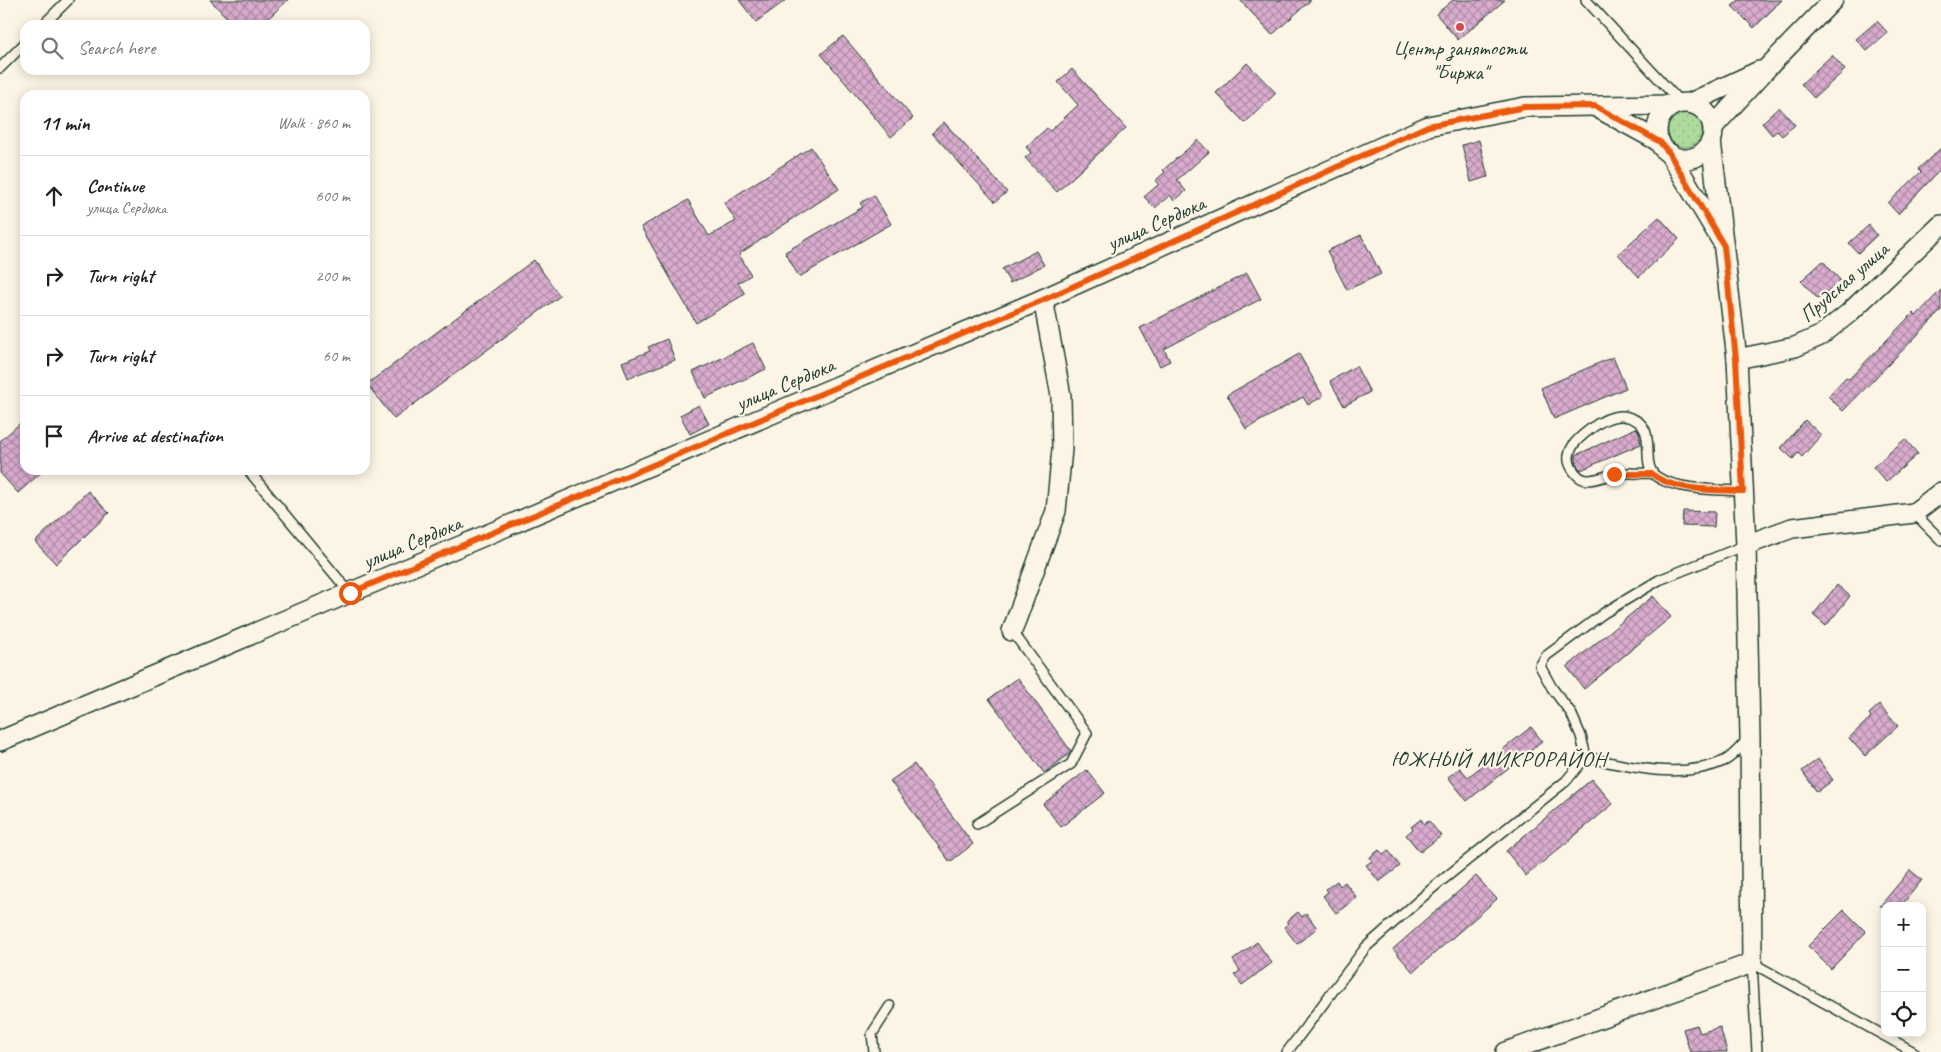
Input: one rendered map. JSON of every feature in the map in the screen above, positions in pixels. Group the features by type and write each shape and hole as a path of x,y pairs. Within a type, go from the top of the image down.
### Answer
{"street":[{"path":"1595,106 1685,159 1693,158 1701,154 1712,134 1767,68 1833,0"},
{"path":"1724,246 1664,147 1658,125 1661,117 1681,104 1767,68"},
{"path":"1506,1052 1752,963 1746,545 1736,359 1710,118 1706,111 1698,106 1681,104"},
{"name":"улица Сердюка","path":"0,741 1043,300 1428,126 1525,107 1681,104"},
{"name":"Прудская улица","path":"1736,359 1796,347 1820,336 1849,313 1941,226"},
{"path":"1012,631 1056,510 1062,449 1061,396 1043,300"},
{"path":"1746,545 1792,528 1914,513 1941,492"}],"lane":[{"path":"48,20 68,0"},
{"path":"1586,0 1681,104"},
{"path":"0,68 20,48"},
{"path":"1652,474 1648,460 1648,441 1645,431 1640,423 1625,416 1607,418 1579,438 1569,453 1571,468 1578,477 1587,480 1623,474 1652,474 1658,478 1683,486 1709,490 1743,491"},
{"path":"252,475 350,593"},
{"path":"1914,513 1941,540"},
{"path":"1586,758 1582,736 1571,713 1552,688 1540,666 1546,656 1604,613 1659,580 1746,545"},
{"path":"977,824 1071,764 1086,733 1012,631"},
{"path":"1586,758 1631,768 1680,771 1725,761 1750,737"},
{"path":"1287,1052 1366,947 1435,886 1566,781 1586,758"},
{"path":"1752,963 1757,1052"},
{"path":"1752,963 1914,1052"},
{"path":"874,1052 872,1034 890,1006"}],"green space":[{"path":"1685,113 1692,114 1697,118 1701,123 1701,137 1697,142 1692,146 1685,147 1678,146 1673,142 1669,137 1668,130 1669,123 1673,118 1678,114"}],"building":[{"path":"210,0 288,0 266,20 229,20"},
{"path":"739,0 786,0 756,22"},
{"path":"1240,0 1311,0 1272,35"},
{"name":"Центр занятости \"Биржа\"","path":"1453,0 1505,0 1458,40 1436,14"},
{"path":"1739,0 1782,0 1754,28 1732,6"},
{"path":"1877,21 1888,33 1867,51 1856,39"},
{"path":"843,36 913,118 891,137 821,54"},
{"path":"1832,55 1845,70 1814,98 1801,84"},
{"path":"1247,63 1276,93 1245,123 1216,93"},
{"path":"1072,69 1126,128 1057,192 1025,158 1031,153 1026,147 1047,128 1050,131 1078,105 1058,82"},
{"path":"1779,107 1795,125 1782,136 1777,131 1772,135 1762,123"},
{"path":"944,122 1007,192 995,202 932,133"},
{"path":"1198,140 1209,152 1177,180 1186,191 1174,201 1170,195 1155,208 1144,197 1159,184 1155,181 1165,172 1163,170"},
{"path":"1479,140 1488,177 1471,182 1462,145"},
{"path":"811,147 839,189 739,254 751,275 738,283 745,294 696,323 641,227 688,200 709,236 736,221 724,203"},
{"path":"1941,148 1941,169 1898,214 1888,203 1921,172 1918,169"},
{"path":"874,195 891,224 799,277 785,252 863,207 860,203"},
{"path":"1659,217 1679,239 1639,277 1618,254"},
{"path":"1869,225 1877,235 1858,253 1849,243"},
{"path":"1361,235 1381,274 1347,290 1327,251"},
{"path":"1036,251 1044,265 1010,283 1002,269"},
{"path":"534,260 560,296 394,419 370,388 370,382"},
{"path":"1823,261 1840,280 1818,299 1801,281"},
{"path":"1247,273 1261,299 1164,349 1170,361 1160,366 1140,328"},
{"path":"1941,290 1941,311 1843,411 1828,396 1846,377 1849,379 1913,313 1916,316"},
{"path":"667,339 675,360 628,378 622,362 650,351 648,347"},
{"path":"753,343 766,369 705,398 693,372"},
{"path":"1299,354 1323,396 1308,405 1303,397 1246,429 1227,395"},
{"path":"1613,357 1626,388 1554,419 1541,388"},
{"path":"1356,366 1370,392 1344,406 1330,381"},
{"path":"699,405 709,424 690,434 680,415"},
{"path":"1805,420 1821,435 1802,457 1798,453 1793,459 1781,448"},
{"path":"20,423 20,475 38,475 18,493 0,473 0,441"},
{"path":"1636,428 1639,432 1641,444 1581,470 1578,467 1576,455"},
{"path":"1905,439 1918,454 1886,482 1873,467"},
{"path":"88,491 109,513 56,564 35,542"},
{"path":"1683,511 1715,512 1714,527 1682,526"},
{"path":"1837,585 1850,596 1826,626 1813,615"},
{"path":"1653,596 1671,617 1584,689 1567,667"},
{"path":"1018,678 1071,751 1044,773 989,699"},
{"path":"1879,705 1898,726 1865,756 1849,738 1871,717 1869,714"},
{"path":"1531,727 1542,741 1467,801 1448,777 1460,768 1468,777"},
{"path":"1818,759 1833,780 1817,792 1802,771"},
{"path":"914,764 973,844 950,862 890,781"},
{"path":"1087,770 1105,793 1061,827 1043,804"},
{"path":"1592,779 1613,804 1526,876 1506,851"},
{"path":"1421,819 1424,824 1429,821 1441,836 1420,852 1406,835 1413,829 1411,827"},
{"path":"1379,850 1383,854 1388,850 1400,866 1379,882 1366,865 1372,861 1370,857"},
{"path":"1910,870 1922,880 1904,902 1883,902"},
{"path":"1476,876 1497,899 1413,972 1393,949"},
{"path":"1337,881 1340,886 1345,882 1357,898 1336,913 1323,896 1328,892 1326,889"},
{"path":"1844,910 1866,932 1831,969 1808,946"},
{"path":"1298,912 1302,917 1306,913 1317,928 1297,944 1284,927 1289,923 1287,921"},
{"path":"1257,942 1272,963 1242,985 1234,975 1240,971 1233,960"},
{"path":"1697,1025 1700,1033 1720,1027 1727,1052 1690,1052 1683,1029"}],"place":[{"name":"Центр занятости \"Биржа\"","path":"1460,27"}],"district":[{"name":"ЮЖНЫЙ МИКРОРАЙОН","path":"1499,759"}],"route":[{"path":"350,593 1043,300 1428,126 1525,107 1595,106 1660,142 1669,153 1724,246 1736,359 1743,491 1709,490 1683,486 1658,478 1652,474 1614,474"}]}
